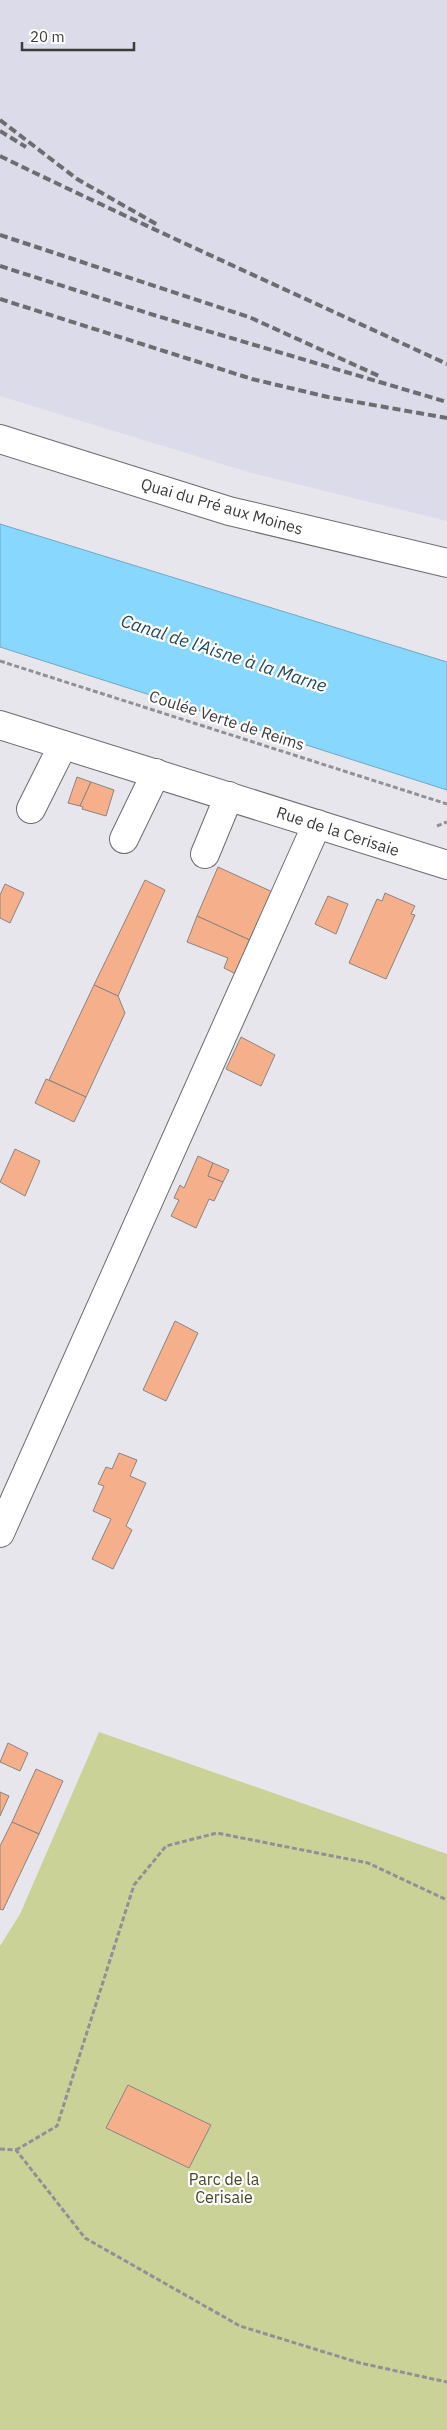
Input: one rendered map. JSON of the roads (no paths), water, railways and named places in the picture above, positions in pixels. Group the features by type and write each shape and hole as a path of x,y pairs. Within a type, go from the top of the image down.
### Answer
{"street":[{"name":"Quai du Pré aux Moines","path":"0,439 229,511 447,563"},
{"name":"Rue de la Cerisaie","path":"0,724 447,865"},
{"path":"31,809 64,744"},
{"path":"124,839 156,773"},
{"path":"205,854 228,796"},
{"path":"0,1533 316,824"}],"water":[{"name":"Canal de l'Aisne à la Marne","path":"0,524 447,662 447,790 0,647"}],"railway":[{"path":"0,120 77,179 158,225"},
{"path":"0,131 26,147"},
{"path":"0,156 447,364"},
{"path":"0,235 249,317 379,376"},
{"path":"0,266 157,316 447,402"},
{"path":"0,299 252,379 328,397 447,418"}],"park label":[{"name":"Parc de la Cerisaie","path":"224,2188"}]}
